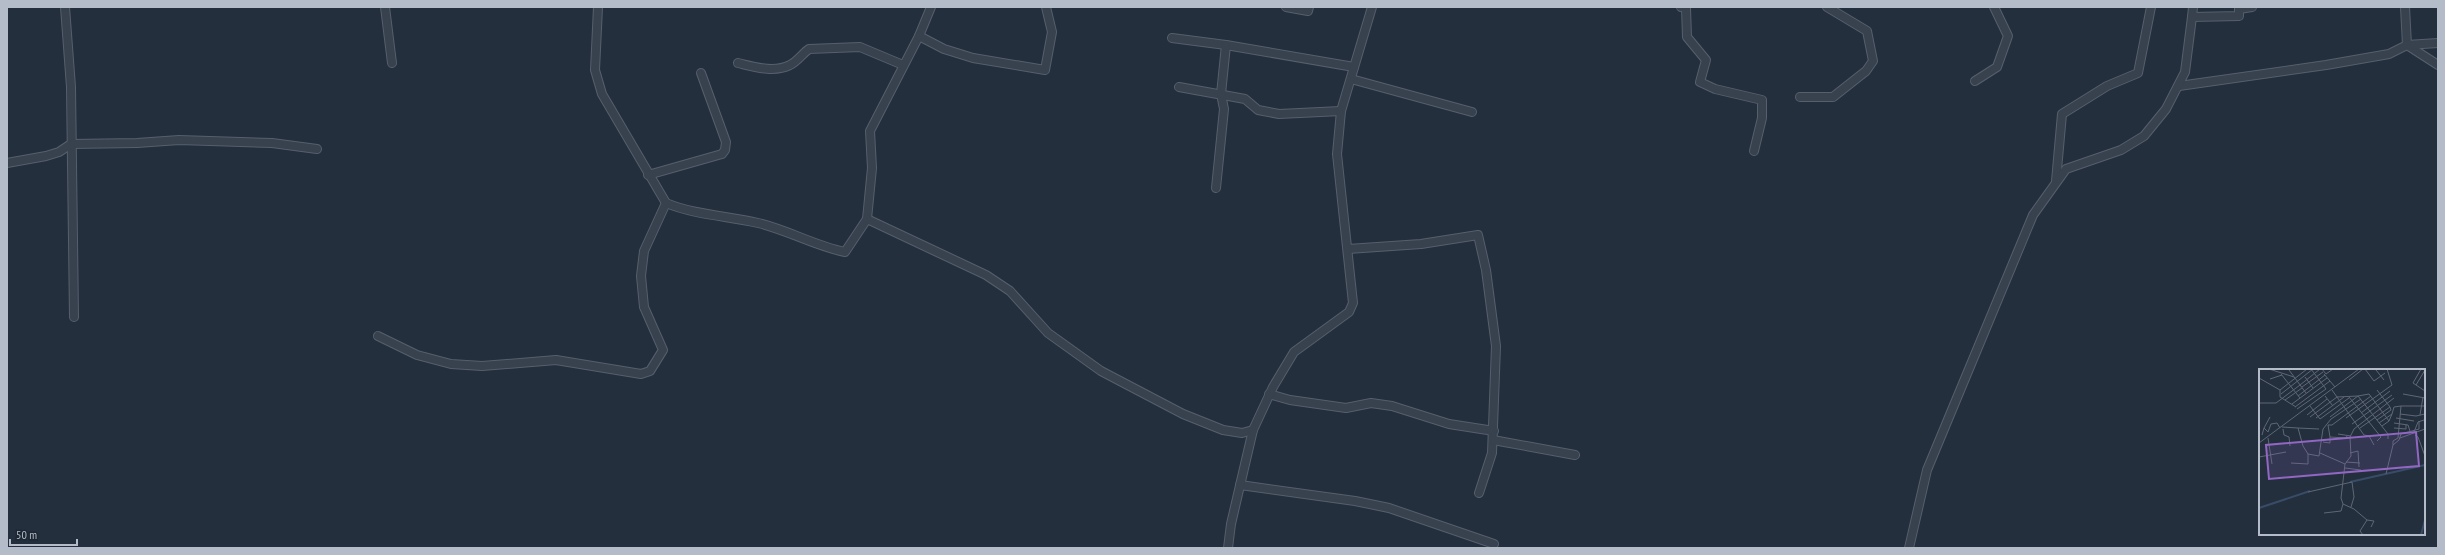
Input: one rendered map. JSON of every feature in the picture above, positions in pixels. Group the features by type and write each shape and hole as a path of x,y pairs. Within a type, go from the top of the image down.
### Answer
{"street":[{"path":"65,7 71,88 74,317"},
{"path":"385,7 392,63"},
{"path":"598,7 595,70 602,94 648,175 666,203 679,208 759,223 824,248 845,252 867,219 872,168 870,131 919,36 930,7"},
{"path":"919,36 944,49 973,58 1045,70 1052,32 1046,7"},
{"path":"1286,7 1308,11 1309,7"},
{"path":"1228,548 1230,524 1253,430 1269,394 1294,352 1349,312 1353,303 1337,154 1341,110 1372,7"},
{"path":"1681,7 1686,8 1687,37 1706,60 1700,82 1715,89 1762,100 1762,118 1754,151"},
{"path":"1800,98 1833,97 1866,71 1873,61 1867,31 1827,7"},
{"path":"1975,81 1996,67 2008,36 1994,7"},
{"path":"2056,181 2062,114 2107,86 2138,74 2151,7"},
{"path":"1908,548 1927,470 1947,417 2033,214 2066,169 2121,150 2144,136 2166,109 2185,72 2193,7"},
{"path":"2192,17 2239,16 2239,9 2252,7"},
{"path":"2405,7 2407,45"},
{"path":"1172,38 1226,45 1354,67"},
{"path":"2179,86 2333,64 2389,54 2407,45 2438,43"},
{"path":"1216,188 1224,109 1221,94 1226,45"},
{"path":"2407,45 2438,65"},
{"path":"738,63 763,69 781,68 792,65 809,49 860,47 903,65"},
{"path":"648,175 722,154 725,150 726,142 701,73"},
{"path":"1351,79 1472,112"},
{"path":"1179,87 1244,99 1258,110 1279,114 1341,110"},
{"path":"7,163 46,156 59,152 71,144 137,143 179,140 266,143 317,149"},
{"path":"378,336 417,355 450,364 482,366 556,360 641,374 650,371 663,350 644,307 642,276 644,251 666,203"},
{"path":"867,219 986,275 1010,290 1048,333 1101,371 1120,382 1183,414 1223,430 1242,433 1253,430"},
{"path":"1348,249 1421,244 1478,235 1486,270 1496,346 1492,453 1479,493"},
{"path":"1269,394 1290,400 1346,408 1371,403 1392,406 1449,424 1494,431"},
{"path":"1493,440 1575,455"},
{"path":"1240,485 1355,501 1389,508 1494,544"}]}
